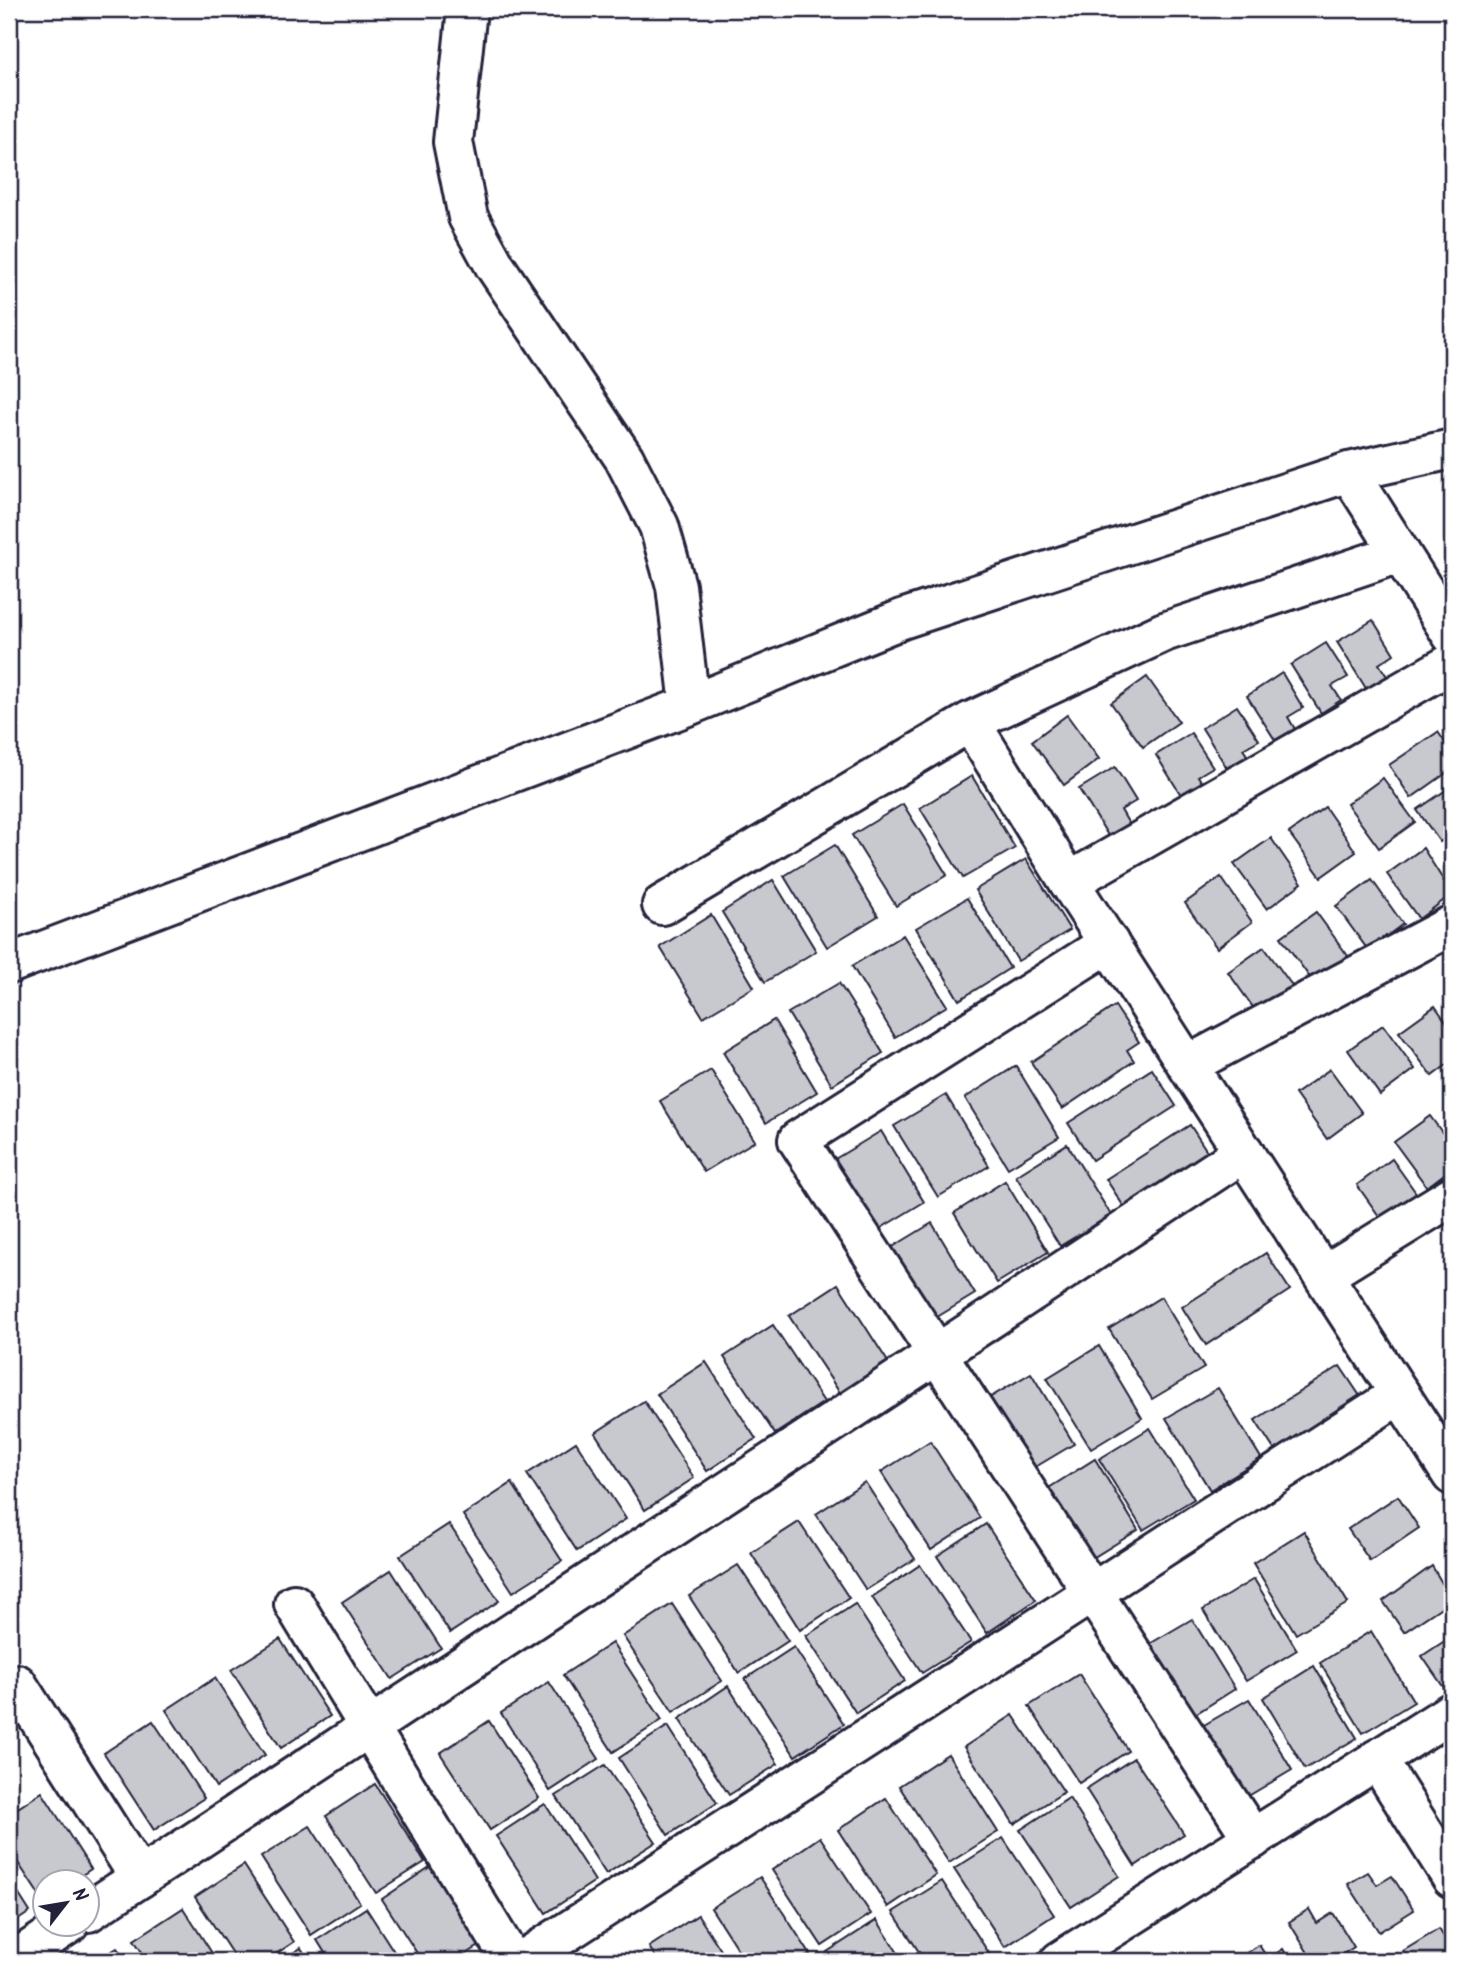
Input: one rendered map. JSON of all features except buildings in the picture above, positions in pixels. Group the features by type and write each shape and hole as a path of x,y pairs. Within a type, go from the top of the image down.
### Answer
{"street":[{"path":"467,9 453,142 468,217 495,267 624,458 659,526 676,586 690,705"},
{"path":"9,964 690,705 902,619 1349,472 1452,449"},
{"path":"1349,472 1452,635"},
{"path":"663,905 970,722 1164,632 1400,553"},
{"path":"1069,882 1452,663"},
{"path":"970,722 1069,882 1452,1475"},
{"path":"1188,1065 1452,925"},
{"path":"1109,943 798,1140 1253,1839"},
{"path":"102,1903 1244,1152"},
{"path":"1324,1275 1452,1196"},
{"path":"522,1961 1400,1394"},
{"path":"294,1604 512,1961"},
{"path":"17,1684 140,1878"},
{"path":"1060,1961 1452,1712"},
{"path":"1377,1759 1452,1878"},
{"path":"13,1961 48,1938"}]}
